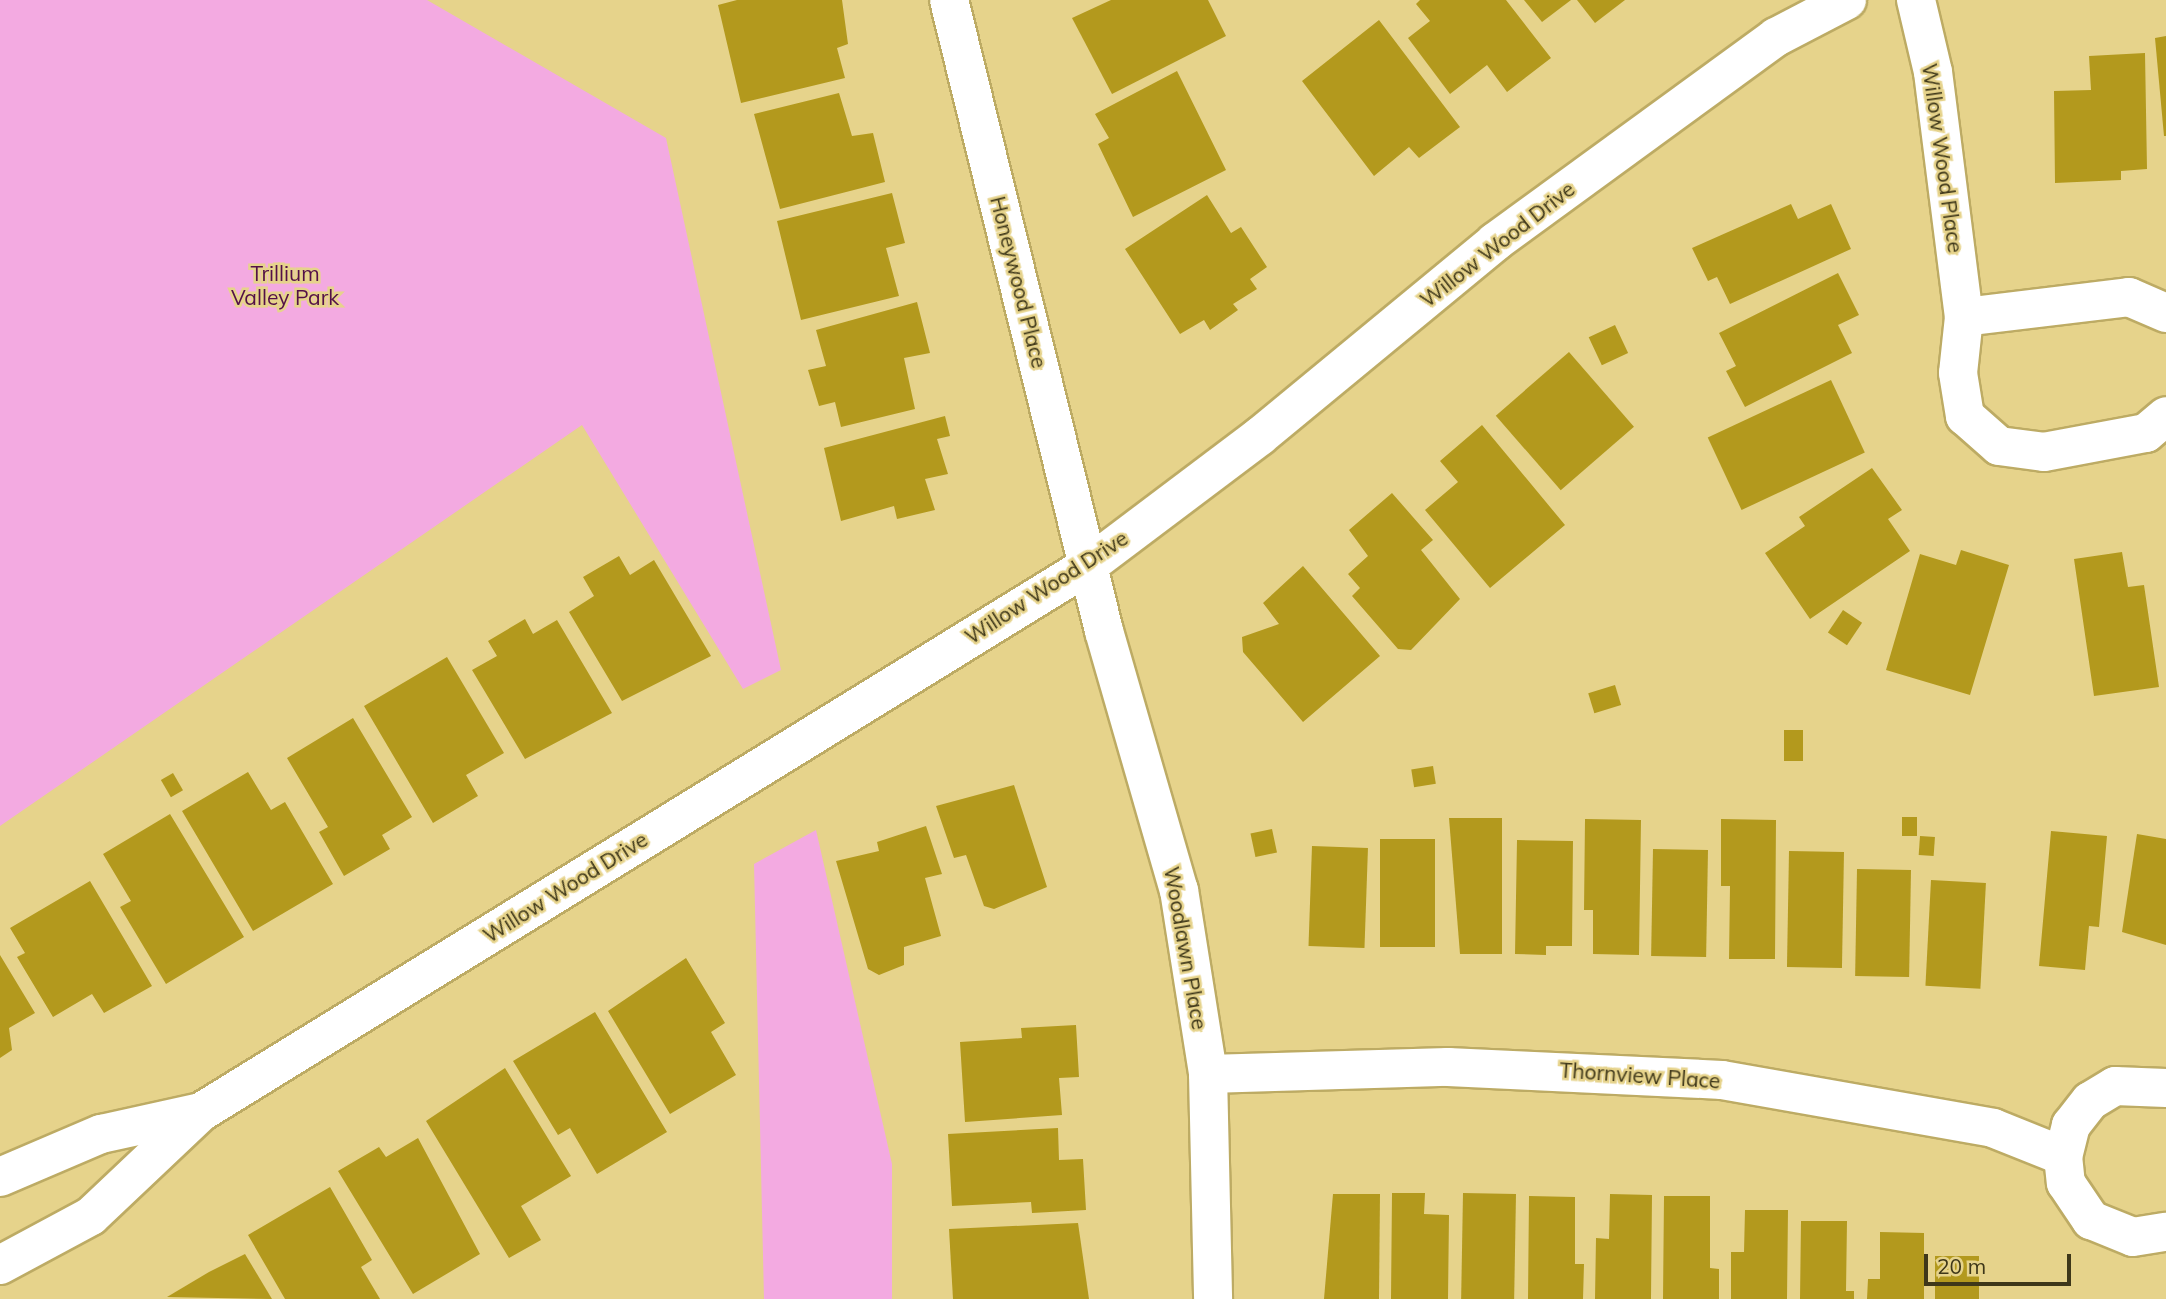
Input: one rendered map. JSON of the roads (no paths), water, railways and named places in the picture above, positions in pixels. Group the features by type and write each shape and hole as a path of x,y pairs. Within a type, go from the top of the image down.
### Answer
{"street":[{"name":"Honeywood Place","path":"949,0 1089,565"},
{"name":"Willow Wood Drive","path":"0,1265 91,1216 201,1112 1089,565 1259,436 1506,234 1776,37 1847,0"},
{"name":"Willow Wood Place","path":"1916,0 1933,72 1964,317 1958,373 1965,416 1999,446 2044,452 2147,433 2166,416"},
{"path":"1964,317 2129,297 2166,313"},
{"name":"Woodlawn Place","path":"1089,565 1179,890 1208,1074 1213,1299"},
{"name":"Thornview Place","path":"1208,1074 1448,1067 1722,1080 1993,1128 2063,1156"},
{"path":"2166,1088 2115,1086 2090,1101 2071,1125 2063,1156 2066,1183 2091,1220 2133,1237 2166,1232"},
{"name":"Willow Wood Drive","path":"0,1177 101,1134 201,1112"}],"park label":[{"name":"Trillium Valley Park","path":"285,285"}]}
